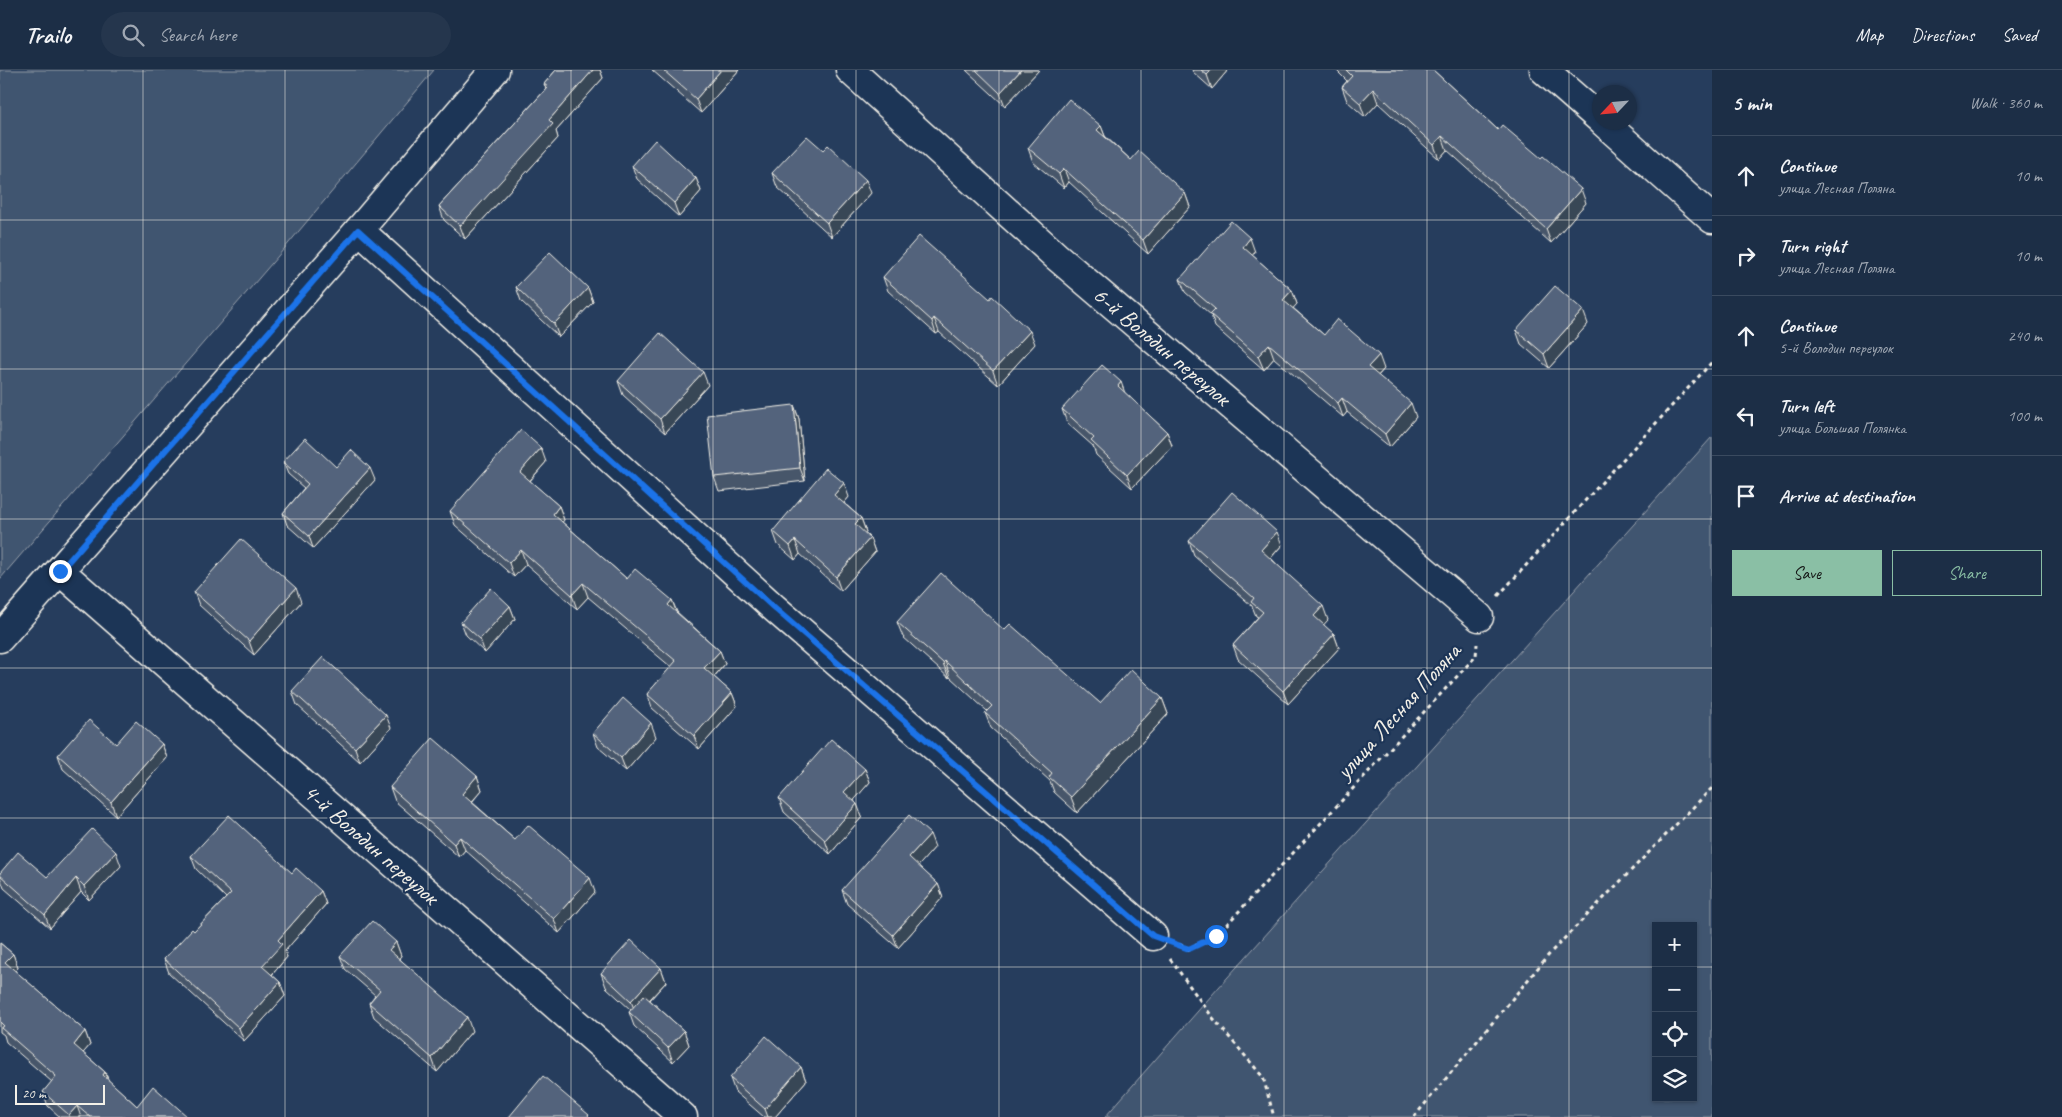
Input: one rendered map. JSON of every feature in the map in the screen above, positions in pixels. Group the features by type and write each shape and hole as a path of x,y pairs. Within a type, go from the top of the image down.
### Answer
{"street":[{"path":"0,638 358,230 495,70"},
{"name":"6-й Володин переулок","path":"850,70 1056,256 1479,616"},
{"path":"1544,70 1592,112"},
{"path":"1613,130 1712,219"},
{"path":"358,230 773,607 1153,936"},
{"name":"4-й Володин переулок","path":"60,571 683,1117"}],"path":[{"path":"1479,616 1712,362"},
{"name":"улица Лесная Поляна","path":"1153,936 1189,949 1216,936 1476,656 1479,616"},
{"path":"1423,1117 1416,1115 1552,951 1712,788"},
{"path":"1153,936 1213,1018 1263,1077 1274,1117"}],"shaded area":[{"path":"0,70 434,70 278,256 0,579"},
{"path":"1712,437 1712,1117 1105,1117 1219,987"}],"building":[{"path":"556,70 593,70 549,120 553,124 460,226 439,206 548,87 544,84"},
{"path":"663,70 721,70 696,99"},
{"path":"976,70 1021,70 1000,93"},
{"path":"1201,70 1212,70 1207,75"},
{"path":"1346,70 1433,70 1498,130 1502,125 1541,158 1543,156 1581,189 1546,229 1442,136 1434,145 1373,89 1360,103 1342,87 1352,76"},
{"path":"1069,99 1101,126 1097,130 1131,160 1139,151 1185,193 1143,240 1064,169 1059,174 1028,148"},
{"path":"807,136 823,150 828,145 866,180 827,223 772,173"},
{"path":"655,140 696,178 674,203 632,166"},
{"path":"1231,221 1250,238 1243,247 1292,290 1283,300 1324,335 1337,319 1379,355 1368,367 1411,403 1385,434 1342,398 1338,403 1269,344 1258,356 1210,314 1215,309 1180,279"},
{"path":"919,236 990,299 992,296 1030,331 993,371 934,318 932,321 883,277"},
{"path":"550,252 588,288 554,324 516,287"},
{"path":"1555,286 1583,310 1544,354 1516,330"},
{"path":"660,333 703,372 660,419 618,381"},
{"path":"1102,365 1121,382 1118,386 1167,432 1127,475 1091,441 1094,438 1062,409"},
{"path":"794,405 800,468 714,477 707,415"},
{"path":"521,430 541,448 520,472 559,506 553,514 627,579 635,569 672,600 668,605 720,651 704,668 732,693 694,736 647,694 676,661 583,583 572,595 521,550 509,563 450,511"},
{"path":"305,438 336,467 351,450 370,468 309,536 283,513 308,484 283,462"},
{"path":"826,468 844,483 834,495 861,518 855,524 870,538 836,577 795,540 790,546 773,531"},
{"path":"1232,492 1277,532 1261,550 1323,606 1314,616 1334,634 1283,691 1233,645 1263,612 1251,602 1254,598 1189,541"},
{"path":"241,539 296,588 249,641 194,592"},
{"path":"941,573 1004,630 1010,624 1100,703 1131,669 1162,698 1071,797 1049,777 1052,773 985,713 992,706 945,661 943,663 897,622"},
{"path":"491,588 510,606 480,639 461,622"},
{"path":"323,657 386,715 355,748 292,691"},
{"path":"623,698 651,723 621,758 593,733"},
{"path":"89,720 116,744 136,721 162,744 111,802 58,755"},
{"path":"433,738 477,776 462,794 515,840 528,825 590,878 554,919 460,837 454,844 390,787"},
{"path":"831,739 865,769 844,792 857,804 825,840 779,798"},
{"path":"229,815 292,873 296,868 321,891 278,940 282,944 262,966 280,982 239,1028 164,959 192,929 194,931 231,893 191,856"},
{"path":"909,815 930,834 909,857 938,884 893,935 842,890"},
{"path":"92,829 116,852 84,886 76,878 45,915 0,875 18,852 47,877"},
{"path":"372,921 396,942 389,950 467,1017 432,1058 369,1003 380,990 340,956"},
{"path":"631,940 661,968 631,1001 601,973"},
{"path":"0,943 13,954 5,962 85,1031 74,1045 105,1072 103,1075 137,1106 153,1086 188,1117 90,1117 77,1106 69,1115 43,1092 56,1076 1,1028 4,1026 0,1022"},
{"path":"644,995 684,1031 668,1048 629,1012"},
{"path":"766,1036 801,1067 765,1109 730,1078"},
{"path":"543,1076 589,1115 587,1117 509,1117"}],"route":[{"path":"60,571 358,230 773,607 1153,936 1189,949 1216,936"}]}
